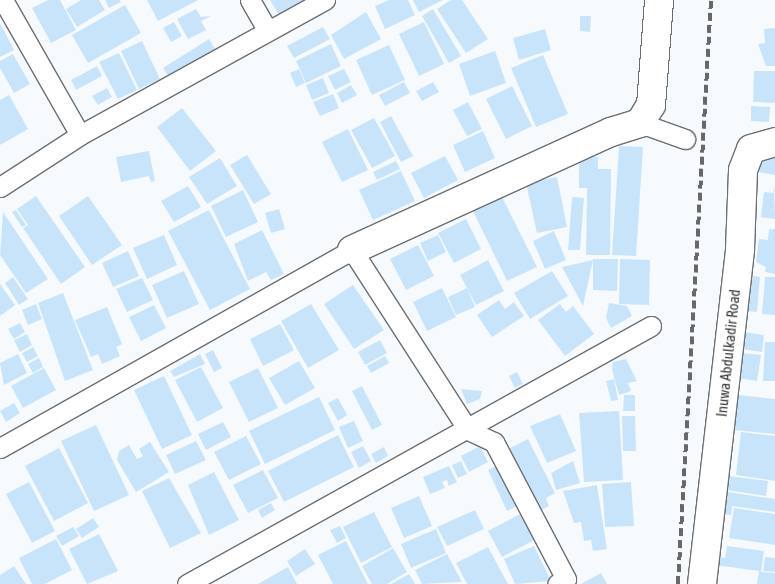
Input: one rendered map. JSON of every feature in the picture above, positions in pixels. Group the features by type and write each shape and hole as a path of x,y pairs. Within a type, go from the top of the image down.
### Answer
{"street":[{"path":"3,0 80,135"},
{"path":"250,0 267,30"},
{"path":"0,187 80,135 267,30 326,0"},
{"path":"640,123 651,105 659,0"},
{"path":"0,448 352,250 611,132 640,123 685,139"},
{"name":"Inuwa Abdulkadir Road","path":"702,584 740,249 743,170 751,149 775,142"},
{"path":"352,250 468,430 494,442 566,579 557,584"},
{"path":"187,584 468,430 651,326"}],"building":[{"path":"48,0 60,0 76,30 51,43 32,8"},
{"path":"81,0 99,0 105,10 77,27 66,9"},
{"path":"105,0 120,0 121,2 109,8"},
{"path":"147,0 198,0 158,21"},
{"path":"270,0 304,0 279,15"},
{"path":"389,0 408,0 415,15 385,29 375,6"},
{"path":"413,0 443,0 419,12"},
{"path":"451,0 462,0 488,39 466,53 437,9"},
{"path":"125,5 141,33 88,63 72,35"},
{"path":"196,9 201,17 211,16 201,21 206,30 188,39 177,19"},
{"path":"433,9 461,56 449,63 422,16"},
{"path":"366,12 381,39 344,59 331,35"},
{"path":"580,16 591,16 590,32 580,31"},
{"path":"174,22 182,36 171,42 163,28"},
{"path":"424,22 444,64 419,76 399,34"},
{"path":"0,23 14,50 0,57"},
{"path":"323,27 330,39 294,58 287,46"},
{"path":"775,28 775,66 766,66 758,44 765,43 764,29"},
{"path":"545,29 551,50 519,60 513,38"},
{"path":"209,39 217,52 171,80 163,68"},
{"path":"142,41 160,79 139,89 121,51"},
{"path":"331,44 341,66 306,83 296,61"},
{"path":"389,45 405,80 372,95 356,60"},
{"path":"495,51 506,83 470,96 459,64"},
{"path":"119,53 137,90 118,99 99,62"},
{"path":"13,54 30,84 14,93 0,68 0,61"},
{"path":"543,55 568,114 536,127 511,68"},
{"path":"97,66 102,76 76,90 71,80"},
{"path":"299,69 305,83 296,87 290,73"},
{"path":"344,69 351,82 335,90 328,76"},
{"path":"754,71 775,71 775,103 753,102"},
{"path":"323,78 329,93 312,100 306,85"},
{"path":"404,82 410,93 385,106 379,95"},
{"path":"433,82 439,92 422,101 416,91"},
{"path":"351,85 357,95 342,103 337,93"},
{"path":"512,86 532,126 506,139 486,99"},
{"path":"107,88 112,97 98,105 92,96"},
{"path":"333,94 339,108 320,116 313,102"},
{"path":"9,95 28,129 0,145 0,100"},
{"path":"468,102 482,129 467,136 453,110"},
{"path":"751,106 770,107 769,122 751,121"},
{"path":"182,108 216,151 190,171 157,127"},
{"path":"391,116 413,156 401,162 380,122"},
{"path":"374,118 395,156 372,168 351,130"},
{"path":"348,129 368,170 342,182 322,142"},
{"path":"483,131 495,158 465,172 453,145"},
{"path":"619,146 643,147 636,256 612,255"},
{"path":"149,151 155,181 151,182 149,176 121,182 116,157"},
{"path":"247,155 271,194 254,204 230,165"},
{"path":"775,155 775,175 758,172 760,156"},
{"path":"445,156 458,180 424,198 411,173"},
{"path":"579,157 598,157 598,169 611,169 610,255 586,255 587,188 579,188"},
{"path":"220,158 237,186 207,204 189,177"},
{"path":"396,161 400,169 377,180 373,172"},
{"path":"401,171 415,201 373,220 359,190"},
{"path":"557,177 567,227 537,233 526,183"},
{"path":"188,186 201,207 174,222 161,201"},
{"path":"774,186 775,219 761,217 764,192 773,193"},
{"path":"243,190 258,222 226,237 211,206"},
{"path":"501,195 537,267 507,281 472,209"},
{"path":"36,196 85,267 61,284 23,228 28,225 17,209"},
{"path":"88,196 122,245 92,265 59,216"},
{"path":"572,197 584,198 580,250 568,250"},
{"path":"279,209 285,229 271,233 265,213"},
{"path":"16,210 26,225 22,227 12,212"},
{"path":"209,210 250,289 210,310 168,231"},
{"path":"3,212 48,279 26,293 0,255"},
{"path":"466,219 481,249 454,263 438,233"},
{"path":"769,229 775,229 775,274 765,272 766,267 756,262 759,239 768,240"},
{"path":"262,230 284,274 271,280 266,272 248,281 234,244"},
{"path":"554,231 566,260 545,269 533,241"},
{"path":"164,235 177,265 147,279 133,248"},
{"path":"438,235 446,252 428,261 420,243"},
{"path":"418,245 434,276 406,290 390,259"},
{"path":"128,251 139,276 113,287 102,263"},
{"path":"593,259 618,259 617,291 593,290"},
{"path":"620,259 650,260 649,305 619,304"},
{"path":"488,260 504,291 476,305 460,275"},
{"path":"593,260 583,306 562,267"},
{"path":"184,271 199,304 167,318 152,285"},
{"path":"552,271 568,296 530,319 514,293"},
{"path":"747,275 760,277 757,312 736,310"},
{"path":"13,277 28,299 19,305 5,283"},
{"path":"765,277 775,277 775,315 762,314"},
{"path":"142,278 153,300 127,312 116,289"},
{"path":"0,284 15,305 0,316"},
{"path":"353,285 384,330 354,349 324,304"},
{"path":"442,288 456,317 427,331 413,302"},
{"path":"467,288 475,307 456,315 448,297"},
{"path":"63,293 93,370 65,381 38,303"},
{"path":"499,300 505,309 514,302 524,316 492,337 477,315"},
{"path":"609,303 627,306 632,316 611,328 606,318"},
{"path":"36,304 42,319 28,325 22,310"},
{"path":"311,304 339,350 308,368 281,321"},
{"path":"560,304 566,312 573,306 594,334 565,356 538,320"},
{"path":"154,305 166,328 141,341 129,317"},
{"path":"107,307 122,344 116,347 120,356 102,364 98,354 91,357 75,320"},
{"path":"20,323 25,332 14,339 8,329"},
{"path":"280,324 294,350 263,366 250,339"},
{"path":"743,332 764,335 762,352 741,349"},
{"path":"27,334 32,345 20,352 14,340"},
{"path":"380,340 387,353 365,365 358,352"},
{"path":"765,342 775,342 775,381 763,381"},
{"path":"33,347 38,356 27,362 22,353"},
{"path":"213,350 222,368 214,372 205,354"},
{"path":"740,353 761,355 757,381 737,378"},
{"path":"18,354 27,373 4,385 0,363"},
{"path":"200,354 205,364 174,377 170,371"},
{"path":"385,356 389,363 371,373 367,366"},
{"path":"39,358 43,367 33,373 28,364"},
{"path":"626,359 637,381 628,383 631,391 619,395 612,370 613,362"},
{"path":"299,361 315,388 285,405 269,378"},
{"path":"201,367 223,408 197,422 175,380"},
{"path":"44,368 56,390 23,408 11,386"},
{"path":"258,368 278,408 249,422 229,382"},
{"path":"517,372 523,384 515,388 509,376"},
{"path":"164,376 192,435 162,449 134,390"},
{"path":"614,379 618,400 611,401 606,381"},
{"path":"362,386 382,425 372,430 352,391"},
{"path":"461,389 482,391 480,399 467,404"},
{"path":"624,395 635,395 635,411 623,411"},
{"path":"737,395 775,399 775,434 734,430"},
{"path":"319,397 335,430 265,464 249,431"},
{"path":"338,398 347,415 338,421 328,403"},
{"path":"14,403 20,413 6,422 0,411"},
{"path":"619,411 623,480 584,482 579,413"},
{"path":"560,414 576,451 547,463 530,426"},
{"path":"622,416 635,416 636,451 623,451"},
{"path":"354,421 363,441 348,448 339,427"},
{"path":"223,422 231,437 206,450 198,434"},
{"path":"96,425 129,495 94,511 61,441"},
{"path":"741,432 775,436 775,481 736,475"},
{"path":"338,435 354,467 284,502 268,471"},
{"path":"246,436 261,464 229,480 214,452"},
{"path":"528,439 555,493 546,498 549,506 534,514 502,452"},
{"path":"196,441 206,460 175,474 166,455"},
{"path":"150,442 169,472 136,492 117,460 119,451 129,445 137,459 143,456 139,449"},
{"path":"363,446 371,461 359,468 351,452"},
{"path":"480,446 488,462 469,472 461,456"},
{"path":"384,447 388,456 376,463 371,454"},
{"path":"59,448 88,503 54,521 25,466"},
{"path":"461,461 467,474 458,478 452,465"},
{"path":"573,461 580,483 556,490 551,473"},
{"path":"502,463 521,504 507,511 488,470"},
{"path":"449,466 457,482 449,486 447,480 442,482 445,488 430,494 423,477"},
{"path":"263,470 278,498 248,513 233,485"},
{"path":"214,472 239,520 209,535 188,485"},
{"path":"729,476 768,481 766,496 727,490"},
{"path":"169,478 201,533 170,548 142,491"},
{"path":"29,482 55,531 32,543 6,494"},
{"path":"631,482 634,526 605,527 602,484"},
{"path":"597,485 607,549 593,551 591,540 584,541 581,522 574,523 563,491"},
{"path":"727,492 775,499 775,512 732,506 731,515 719,514"},
{"path":"419,496 432,526 404,538 391,508"},
{"path":"271,503 275,510 262,518 258,510"},
{"path":"734,508 775,514 775,545 729,538"},
{"path":"475,510 484,529 447,546 437,527"},
{"path":"374,512 392,547 361,563 343,527"},
{"path":"524,512 538,538 502,557 488,531"},
{"path":"93,518 99,527 82,538 76,529"},
{"path":"340,526 346,538 337,543 330,530"},
{"path":"73,527 79,536 62,546 56,536"},
{"path":"436,529 446,553 411,568 401,544"},
{"path":"99,534 118,571 87,584 69,549"},
{"path":"56,539 72,570 45,584 32,584 19,558"},
{"path":"346,541 368,584 333,584 318,555"},
{"path":"534,546 551,581 515,584 504,559"},
{"path":"727,546 764,551 761,572 775,573 775,584 757,584 759,571 715,565 716,557 725,558"},
{"path":"488,547 508,584 467,584 456,563"},
{"path":"393,548 407,572 387,584 372,584 362,566"},
{"path":"305,549 315,564 296,576 287,561"},
{"path":"447,554 462,582 422,584 415,570"},
{"path":"765,557 775,558 775,572 763,571"},
{"path":"14,566 26,584 0,584 0,575"},
{"path":"288,567 297,584 258,584"},
{"path":"601,573 607,584 581,584"},
{"path":"409,574 415,584 391,584"}],"railway":[{"path":"678,584 711,0"}]}
